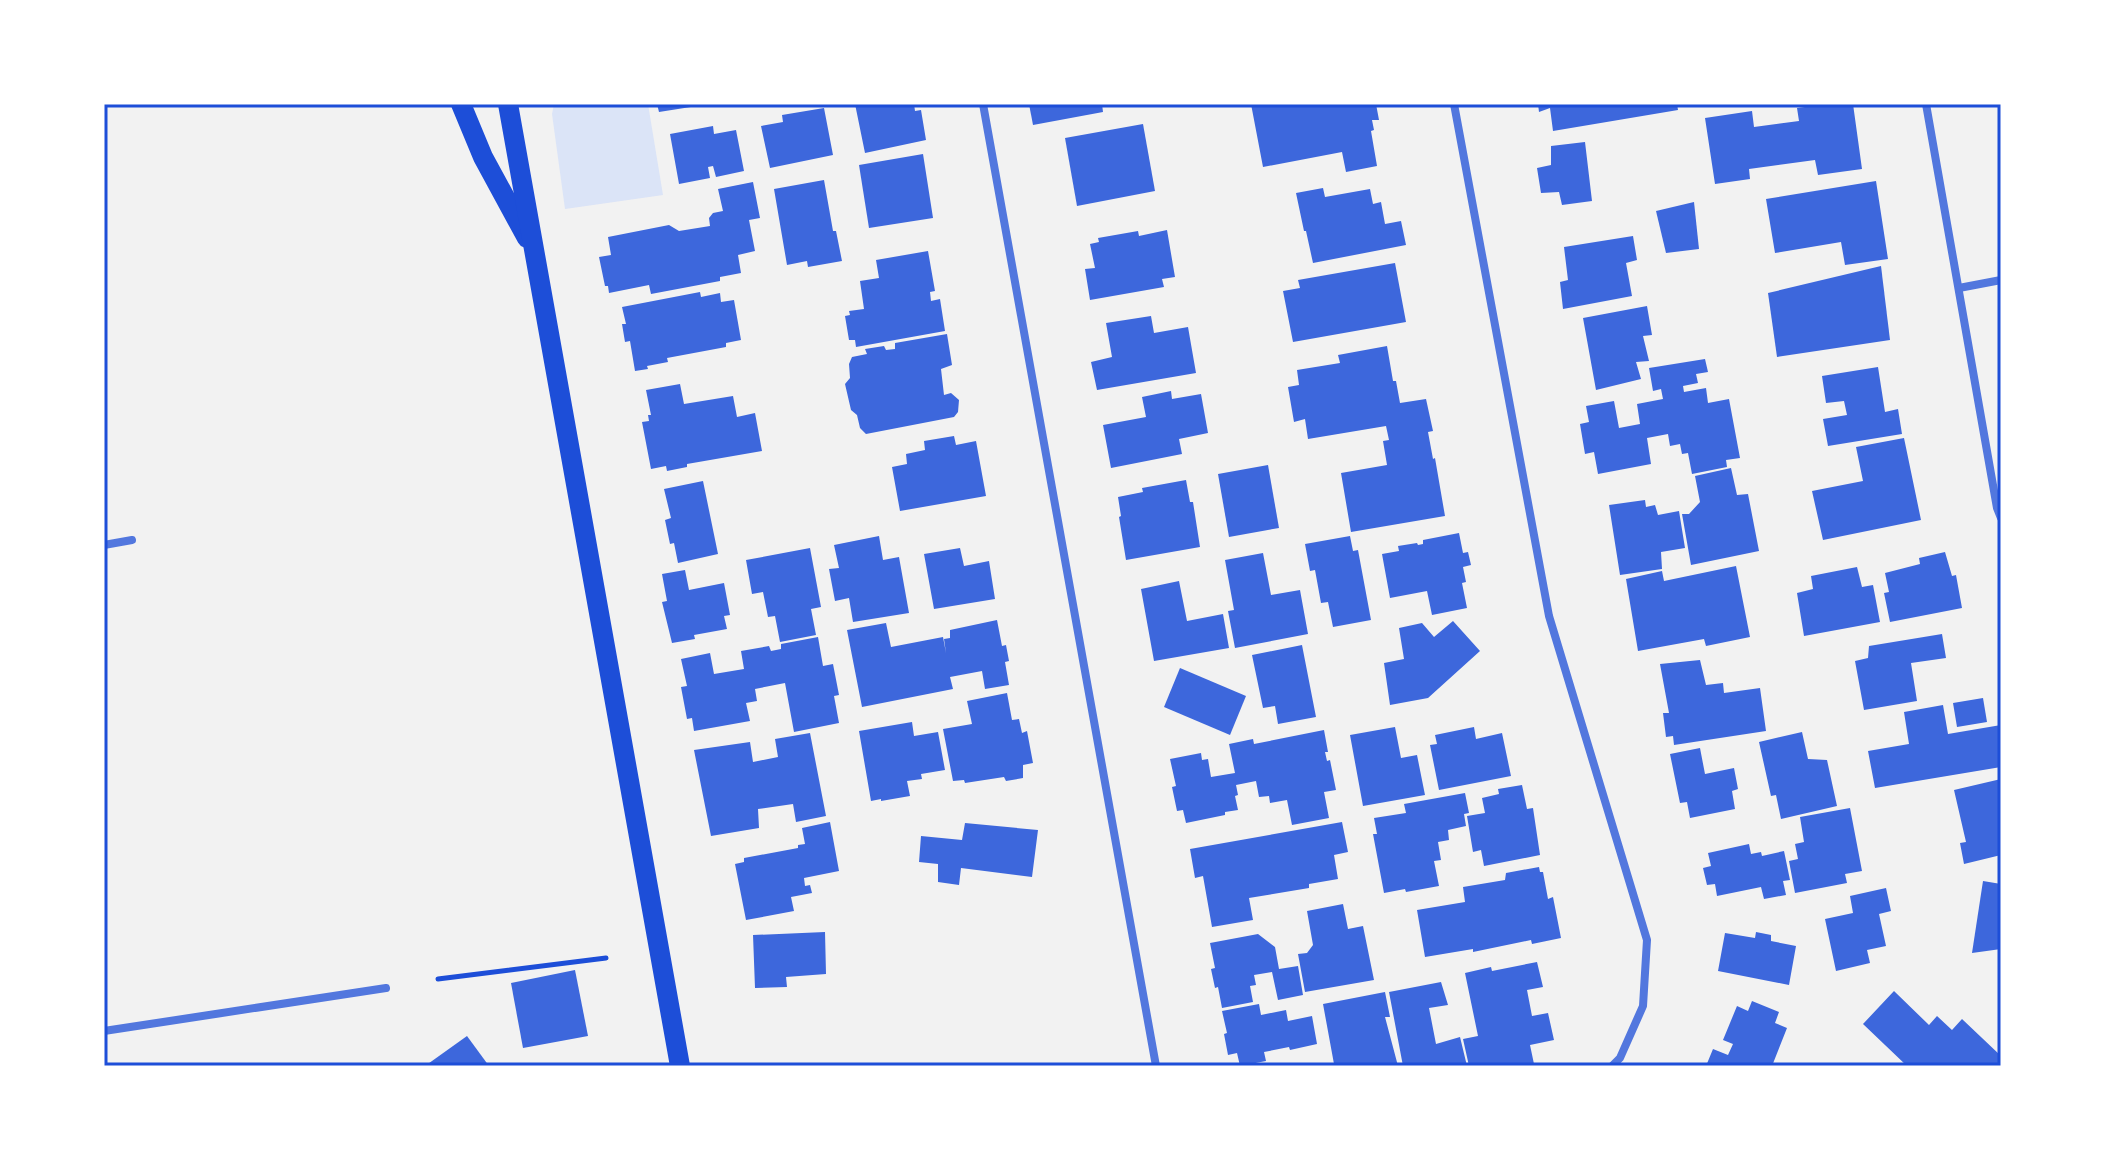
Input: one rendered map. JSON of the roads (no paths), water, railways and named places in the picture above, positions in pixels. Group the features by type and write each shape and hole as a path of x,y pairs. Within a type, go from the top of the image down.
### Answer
{"main road":[{"path":"461,104 483,157 535,252"},
{"path":"508,104 680,1066"},
{"path":"515,139 524,104"}],"street":[{"path":"983,104 1156,1066"},
{"path":"1454,104 1549,616 1647,940 1643,1006 1620,1058 1612,1066"},
{"path":"1926,104 2001,518"},
{"path":"1959,288 2001,280"},
{"path":"104,545 132,540"},
{"path":"104,1031 386,988"}]}
